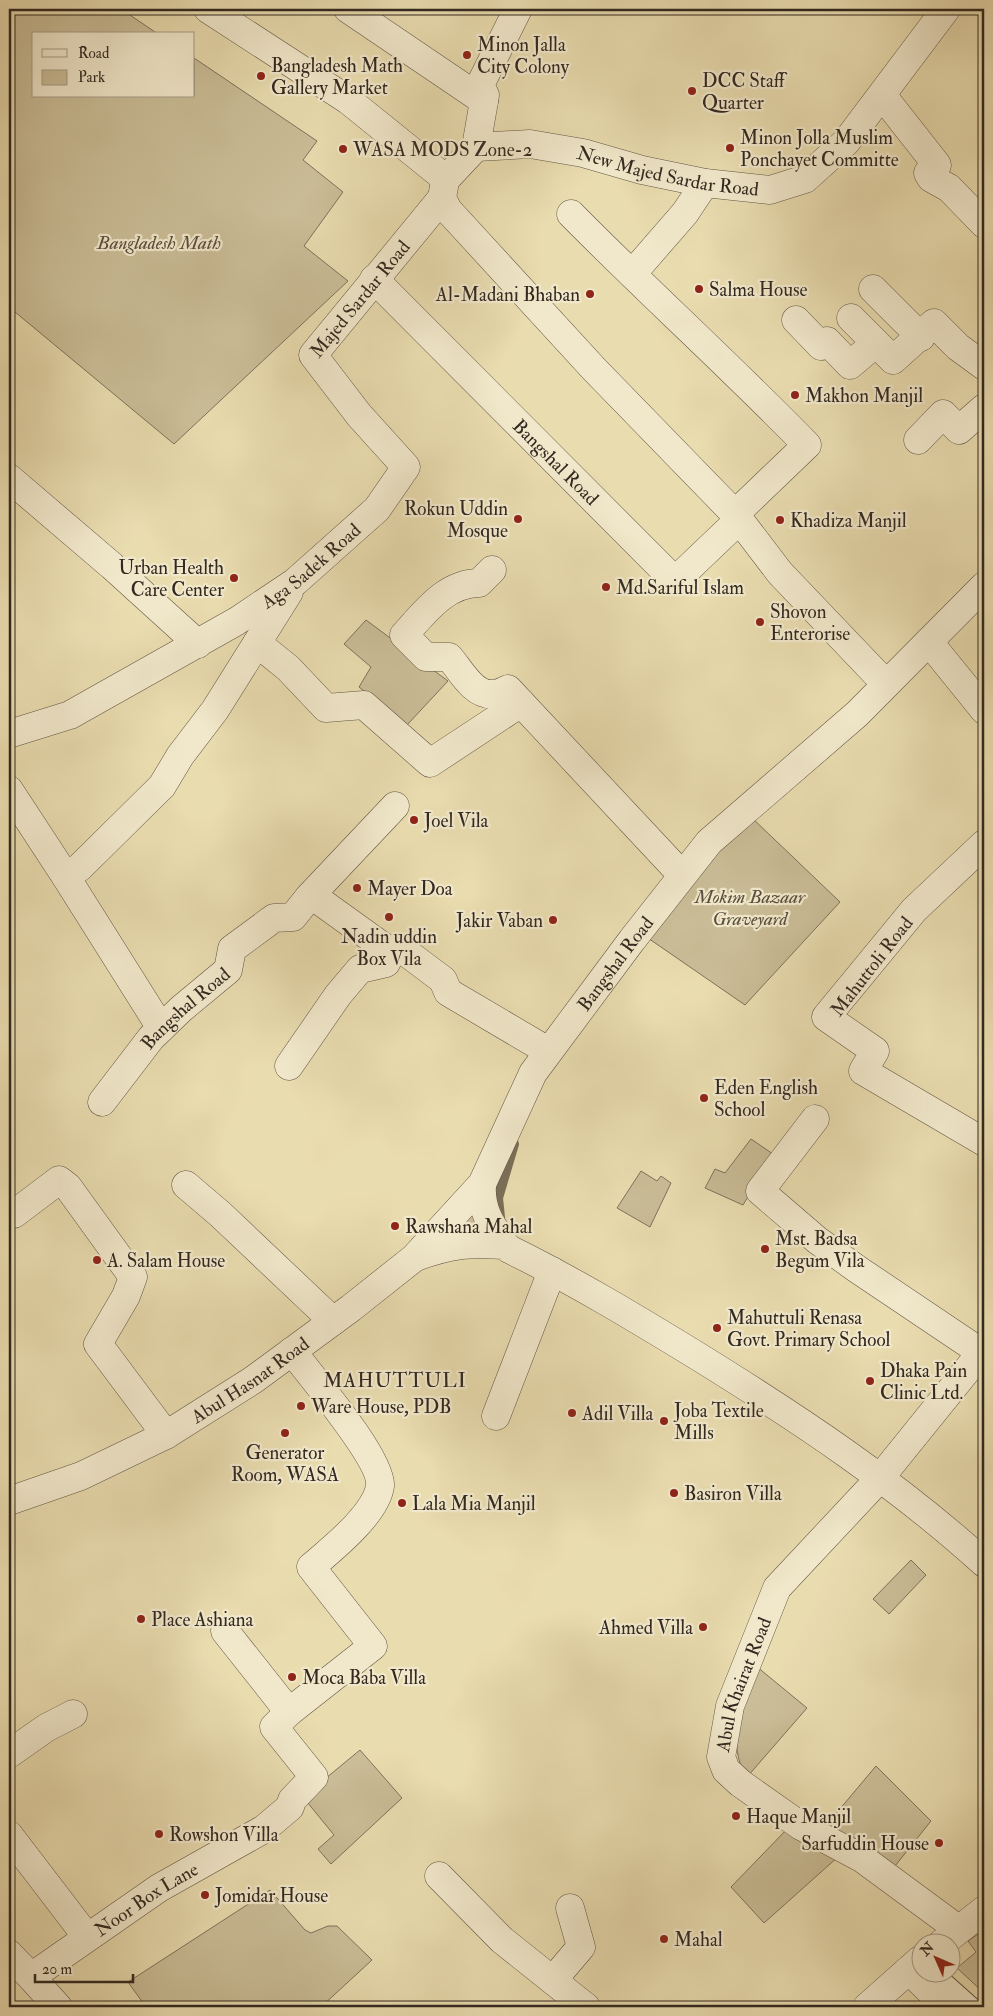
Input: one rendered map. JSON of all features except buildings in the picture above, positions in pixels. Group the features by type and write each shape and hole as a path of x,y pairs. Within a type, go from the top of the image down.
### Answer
{"street":[{"path":"208,9 348,100 444,188 448,210 594,369 737,517 780,573 886,684"},
{"path":"348,9 484,101"},
{"path":"444,188 476,147 485,95 480,85 518,9"},
{"path":"946,9 882,95 938,165 928,173 931,178 949,188 984,224"},
{"name":"New Majed Sardar Road","path":"476,147 539,145 583,152 642,170 706,183 770,190 805,179 846,142 882,95"},
{"path":"570,214 632,274 685,213 706,183"},
{"name":"Majed Sardar Road","path":"406,468 359,415 313,355 374,280 444,188"},
{"name":"Bangshal Road","path":"374,280 675,581 806,445 706,344 632,274"},
{"path":"873,289 921,337"},
{"path":"851,318 892,360 921,337 934,323 958,347 984,366"},
{"path":"796,320 820,346 826,341 850,365 876,343"},
{"path":"918,440 943,414 960,430 984,408"},
{"name":"Aga Sadek Road","path":"9,734 70,715 238,621 295,582 377,509 406,468"},
{"path":"9,478 112,566 198,644"},
{"path":"492,570 479,583 465,583 435,600 404,635 426,657 449,657 458,666 460,672 482,692 493,694 508,689 682,875"},
{"path":"66,877 86,861 162,786 180,756 215,710 295,582"},
{"name":"Bangshal Road","path":"414,1258 482,1184 540,1062 709,842 857,714 984,586"},
{"path":"257,642 288,668 326,708 364,705 430,763 521,703"},
{"path":"929,642 984,710"},
{"path":"9,790 162,1028"},
{"path":"395,806 308,897 317,900 385,948 403,950 443,980 448,992 540,1062"},
{"name":"Mahuttoli Road","path":"979,856 914,910 826,1017 875,1051 863,1071 984,1142"},
{"name":"Bangshal Road","path":"102,1102 162,1028 228,970 232,949 274,918 293,917 308,897"},
{"path":"289,1066 338,995 360,969 386,963 393,949"},
{"path":"815,1119 760,1191 817,1240 857,1269 983,1351"},
{"path":"14,1214 59,1180 68,1187 134,1278 126,1296 98,1344 166,1435"},
{"path":"482,1184 481,1196 486,1216 509,1249 649,1326 789,1412 880,1478 984,1563"},
{"path":"186,1185 220,1214 333,1321"},
{"path":"414,1258 443,1247 459,1244 505,1244"},
{"name":"Abul Hasnat Road","path":"9,1501 80,1476 166,1435 253,1380 414,1258"},
{"path":"496,1416 552,1271"},
{"name":"Noor Box Lane","path":"31,1977 159,1888 264,1829 290,1806 292,1800 314,1777 274,1727 289,1712 373,1646 311,1567 354,1529 380,1487 379,1477 368,1451 292,1351"},
{"name":"Abul Khairat Road","path":"947,1934 863,1858 801,1826 740,1784 726,1770 722,1756 730,1706 777,1588 880,1478 983,1351"},
{"path":"225,1632 289,1712"},
{"path":"9,1754 46,1728 73,1714"},
{"path":"9,1836 87,1937"},
{"path":"439,1876 502,1940 586,2007"},
{"path":"553,1980 581,1947 570,1908"},
{"name":"Abul Khairat Road","path":"952,1934 984,1910"},
{"path":"9,1954 58,2007"},
{"path":"867,2007 910,1969"},
{"path":"929,1984 946,2007"}],"lane":[{"path":"949,1984 975,2007"}],"green space":[{"name":"Bangladesh Math","path":"12,9 121,9 155,32 32,32 32,98 195,98 195,59 317,141 303,160 343,192 304,246 348,281 174,444 9,307 9,13"},
{"path":"366,620 448,681 407,725 359,687 371,667 344,644"},
{"name":"Mokim Bazaar Graveyard","path":"751,817 840,902 745,1005 645,936 716,849"},
{"path":"751,1139 773,1154 743,1205 705,1188 715,1169 725,1173"},
{"path":"641,1171 657,1181 661,1176 671,1183 650,1227 617,1208"},
{"path":"469,1206 489,1234 442,1236"},
{"path":"911,1560 926,1575 889,1614 873,1599"},
{"path":"756,1666 807,1708 747,1777 740,1764 737,1736 742,1708"},
{"path":"360,1750 402,1798 331,1864 318,1849 334,1835 303,1797"},
{"path":"876,1766 931,1821 895,1866 823,1829"},
{"path":"790,1826 839,1856 764,1923 731,1887"},
{"path":"270,1890 305,1930 311,1933 328,1926 337,1926 372,1960 321,2007 146,2007 128,1982"},
{"path":"984,1930 984,1993 960,1971 960,1965 976,1952 968,1941"}],"waterway":[{"path":"500,1217 498,1198 514,1144"}],"place":[{"name":"Minon Jalla City Colony","path":"467,55"},
{"name":"Bangladesh Math Gallery Market","path":"261,76"},
{"name":"DCC Staff Quarter","path":"692,91"},
{"name":"Minon Jolla Muslim Ponchayet Committe","path":"730,148"},
{"name":"WASA MODS Zone-2","path":"343,149"},
{"name":"Salma House","path":"699,289"},
{"name":"Al-Madani Bhaban","path":"590,294"},
{"name":"Makhon Manjil","path":"795,395"},
{"name":"Rokun Uddin Mosque","path":"518,519"},
{"name":"Khadiza Manjil","path":"780,520"},
{"name":"Urban Health Care Center","path":"234,578"},
{"name":"Md.Sariful Islam","path":"606,587"},
{"name":"Shovon Enterorise","path":"760,622"},
{"name":"Joel Vila","path":"414,820"},
{"name":"Mayer Doa","path":"357,888"},
{"name":"Nadin uddin Box Vila","path":"389,917"},
{"name":"Jakir Vaban","path":"553,920"},
{"name":"Eden English School","path":"704,1098"},
{"name":"Rawshana Mahal","path":"395,1226"},
{"name":"Mst. Badsa Begum Vila","path":"765,1249"},
{"name":"A. Salam House","path":"97,1260"},
{"name":"Mahuttuli Renasa Govt. Primary School","path":"717,1328"},
{"name":"Dhaka Pain Clinic Ltd.","path":"870,1381"},
{"name":"Ware House, PDB","path":"301,1406"},
{"name":"Adil Villa","path":"572,1413"},
{"name":"Joba Textile Mills","path":"664,1421"},
{"name":"Generator Room, WASA","path":"285,1433"},
{"name":"Basiron Villa","path":"674,1493"},
{"name":"Lala Mia Manjil","path":"402,1503"},
{"name":"Place Ashiana","path":"141,1619"},
{"name":"Ahmed Villa","path":"703,1627"},
{"name":"Moca Baba Villa","path":"292,1677"},
{"name":"Haque Manjil","path":"736,1816"},
{"name":"Rowshon Villa","path":"159,1834"},
{"name":"Sarfuddin House","path":"939,1843"},
{"name":"Jomidar House","path":"205,1895"},
{"name":"Mahal","path":"664,1939"}],"district":[{"name":"MAHUTTULI","path":"395,1380"}]}
